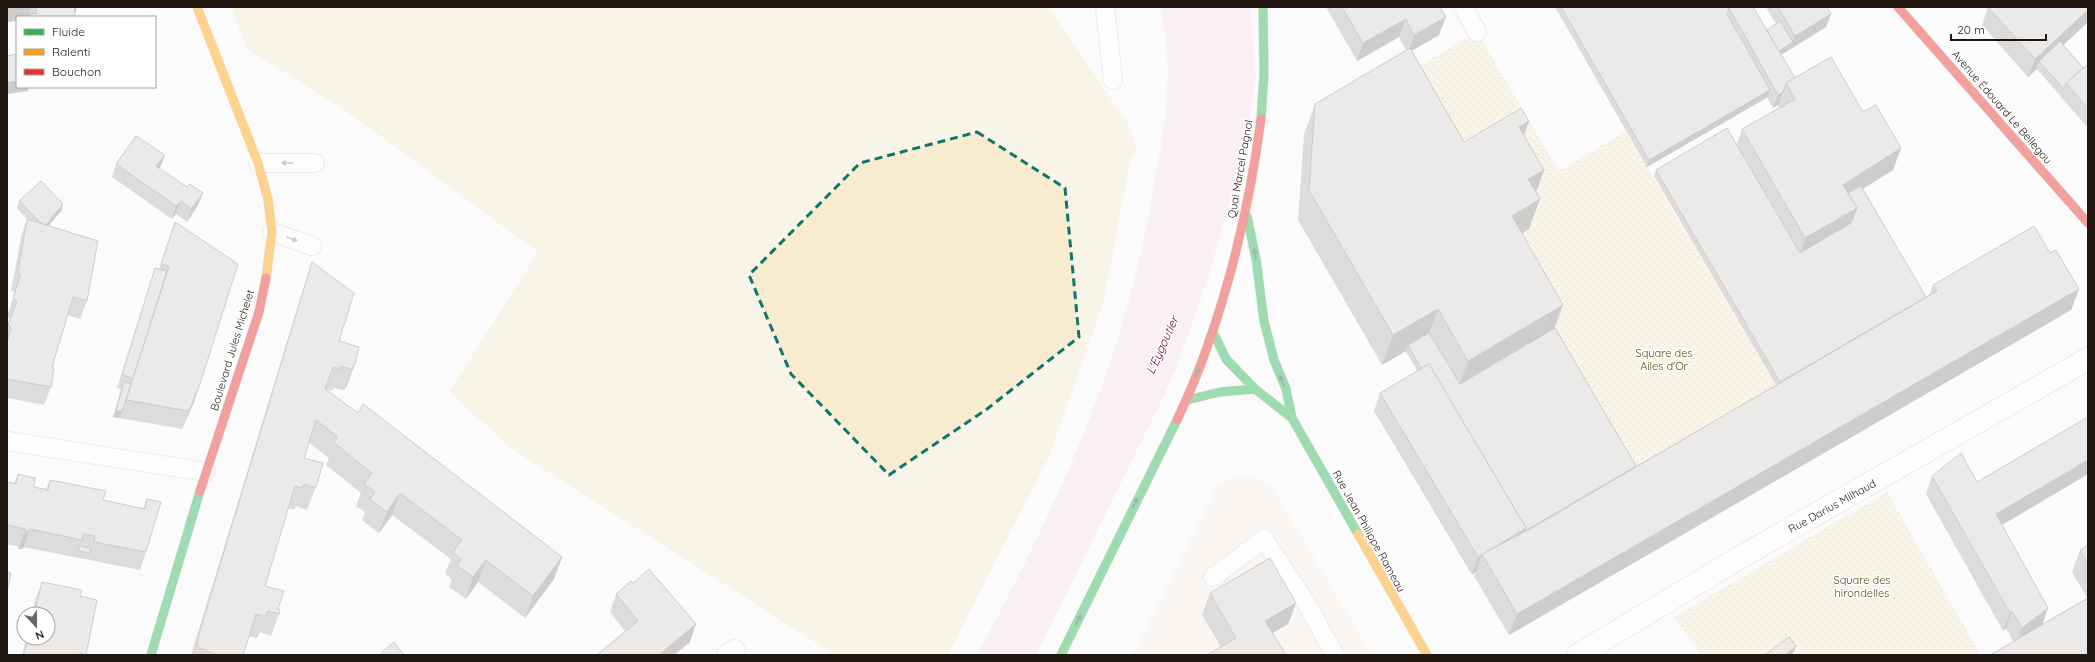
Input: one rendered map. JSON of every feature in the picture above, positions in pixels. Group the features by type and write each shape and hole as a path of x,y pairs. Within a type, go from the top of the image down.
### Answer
{"street":[{"name":"Boulevard Jules Michelet","path":"151,655 206,472 259,312 267,273 272,232 268,199 258,163 197,7"},
{"name":"Quai Marcel Pagnol","path":"1060,655 1187,400 1213,332 1246,211 1265,87 1263,7"},
{"name":"Avenue Édouard Le Bellegou","path":"1898,7 2088,223"},
{"name":"Rue Jean Philippe Rameau","path":"1246,211 1256,259 1264,321 1274,360 1286,389 1292,418 1427,655"},
{"name":"Rue Jean Philippe Rameau","path":"1213,332 1226,359 1255,389 1292,418"},
{"name":"Rue Darius Milhaud","path":"1578,655 1739,558 2088,359"},
{"path":"1187,400 1212,392 1234,389 1255,389"}],"lane":[{"path":"1105,7 1113,80"},
{"path":"1463,7 1477,32"},
{"path":"258,163 315,163"},
{"path":"272,232 312,246"},
{"path":"7,441 206,472"},
{"path":"1213,577 1264,539 1305,601 1335,655"}],"highlighted area":[{"path":"977,132 1065,188 1079,337 987,409 889,475 791,374 749,275 860,163"}],"shaded area":[{"path":"1234,476 1254,478 1272,486 1372,655 1132,655 1217,486"}],"green space":[{"path":"231,7 1041,7 1051,11 1129,125 1137,148 1130,162 1104,300 1050,455 948,655 835,655 512,449 449,392 538,252 346,111 247,49"},
{"name":"Square des Ailes d'Or","path":"1477,32 1559,171 1626,131 1783,397 1639,482 1399,78"},
{"name":"Square des hirondelles","path":"1887,492 1981,655 1796,655 1787,643 1772,655 1701,655 1674,617"}],"water":[{"name":"L'Eygoutier","path":"1161,7 1250,7 1256,77 1244,147 1209,276 1176,369 1036,655 977,655 1006,600 1059,491 1083,435 1123,322 1138,263 1164,128 1168,73 1167,49"}],"building":[{"path":"36,7 74,7 75,16 31,16 30,14 37,13"},
{"path":"1342,7 1440,7 1446,17 1414,35 1406,19 1363,43"},
{"path":"1561,7 1731,7 1729,8 1727,14 1770,90 1649,160"},
{"path":"1753,7 1795,78 1786,83 1783,92 1778,95 1729,8"},
{"path":"1778,7 1827,7 1831,14 1795,36"},
{"path":"1988,7 2088,7 2088,10 2035,59"},
{"path":"1780,21 1793,42 1779,51 1767,30"},
{"path":"2060,41 2083,68 2066,83 2064,89 2039,61"},
{"path":"1410,48 1464,142 1521,108 1529,121 1519,127 1544,170 1528,179 1540,199 1512,216 1563,305 1468,361 1438,309 1393,335 1309,190 1315,104"},
{"path":"16,54 16,81 7,82 7,56"},
{"path":"1831,57 1863,112 1876,105 1901,148 1843,185 1857,208 1805,238 1742,129 1795,99 1786,83"},
{"path":"2088,64 2088,109 2066,83"},
{"path":"1727,128 1800,253 1851,223 1857,208 1848,193 1861,186 1926,297 1780,382 1656,170"},
{"path":"136,136 165,155 156,166 187,187 190,184 203,193 191,209 181,201 176,206 116,164"},
{"path":"41,181 63,204 46,225 41,223 19,201"},
{"path":"27,219 98,241 87,301 73,297 52,367 54,368 51,387 7,379 7,342 11,328 8,325 17,301 13,298 21,274 18,273"},
{"path":"175,222 238,264 200,384 189,411 126,400 169,266 161,264"},
{"path":"2034,226 2050,253 2056,250 2079,289 1517,614 1482,554 1530,529 1937,291 1933,285"},
{"path":"312,262 354,293 339,341 359,347 355,364 352,369 340,366 340,369 333,367 325,389 358,413 363,404 562,557 533,596 486,560 473,577 457,566 461,560 453,552 462,540 400,493 387,512 370,499 375,492 364,484 372,473 334,443 338,437 316,420 304,458 323,463 318,481 315,488 304,484 302,488 295,486 265,586 284,591 278,609 280,610 279,614 268,611 265,617 256,614 243,655 217,655 197,647 199,634"},
{"path":"155,268 167,271 133,378 122,375"},
{"path":"1555,328 1636,466 1525,531 1526,528 1429,364 1421,368 1408,345 1429,333 1460,384"},
{"path":"1429,364 1526,528 1478,557 1380,393"},
{"path":"124,382 131,384 122,411 116,411"},
{"path":"2088,417 2088,460 1996,514 2048,608 2022,628 2012,611 2010,613 1932,476 1961,453 1977,482"},
{"path":"18,474 35,478 34,487 48,490 50,480 106,491 103,500 145,509 147,499 161,502 146,552 94,542 95,536 83,534 82,540 30,529 29,531 25,531 26,529 7,525 7,482 16,484"},
{"path":"2088,545 2088,564 2080,550"},
{"path":"80,546 91,548 90,553 78,551"},
{"path":"1270,558 1296,603 1265,621 1286,655 1207,655 1236,638 1210,593"},
{"path":"649,569 696,624 659,655 597,655 638,621 616,594 631,581 633,583"},
{"path":"7,572 11,573 7,593"},
{"path":"42,582 82,590 80,596 97,600 86,655 80,653 79,655 23,655 27,646 56,646 56,606 36,606"},
{"path":"2088,598 2088,655 1990,655"},
{"path":"1789,637 1796,646 1785,655 1765,655"},
{"path":"394,642 404,655 379,655"}],"traffic: fast":[{"path":"1261,119 1264,74 1263,7"},
{"path":"1247,216 1256,259 1264,321 1274,360 1286,389 1292,418 1358,534"},
{"path":"1213,332 1226,359 1255,389 1292,418"},
{"path":"1187,400 1220,392 1255,389"},
{"path":"1061,655 1177,420"},
{"path":"151,655 200,491"}],"traffic: slow":[{"path":"197,7 258,163 268,199 272,232 266,278"},
{"path":"1358,534 1427,655"}],"traffic: jam":[{"path":"1898,7 2088,223"},
{"path":"1177,420 1206,349 1219,312 1230,273 1248,196 1261,119"},
{"path":"200,491 259,312 266,278"}]}
